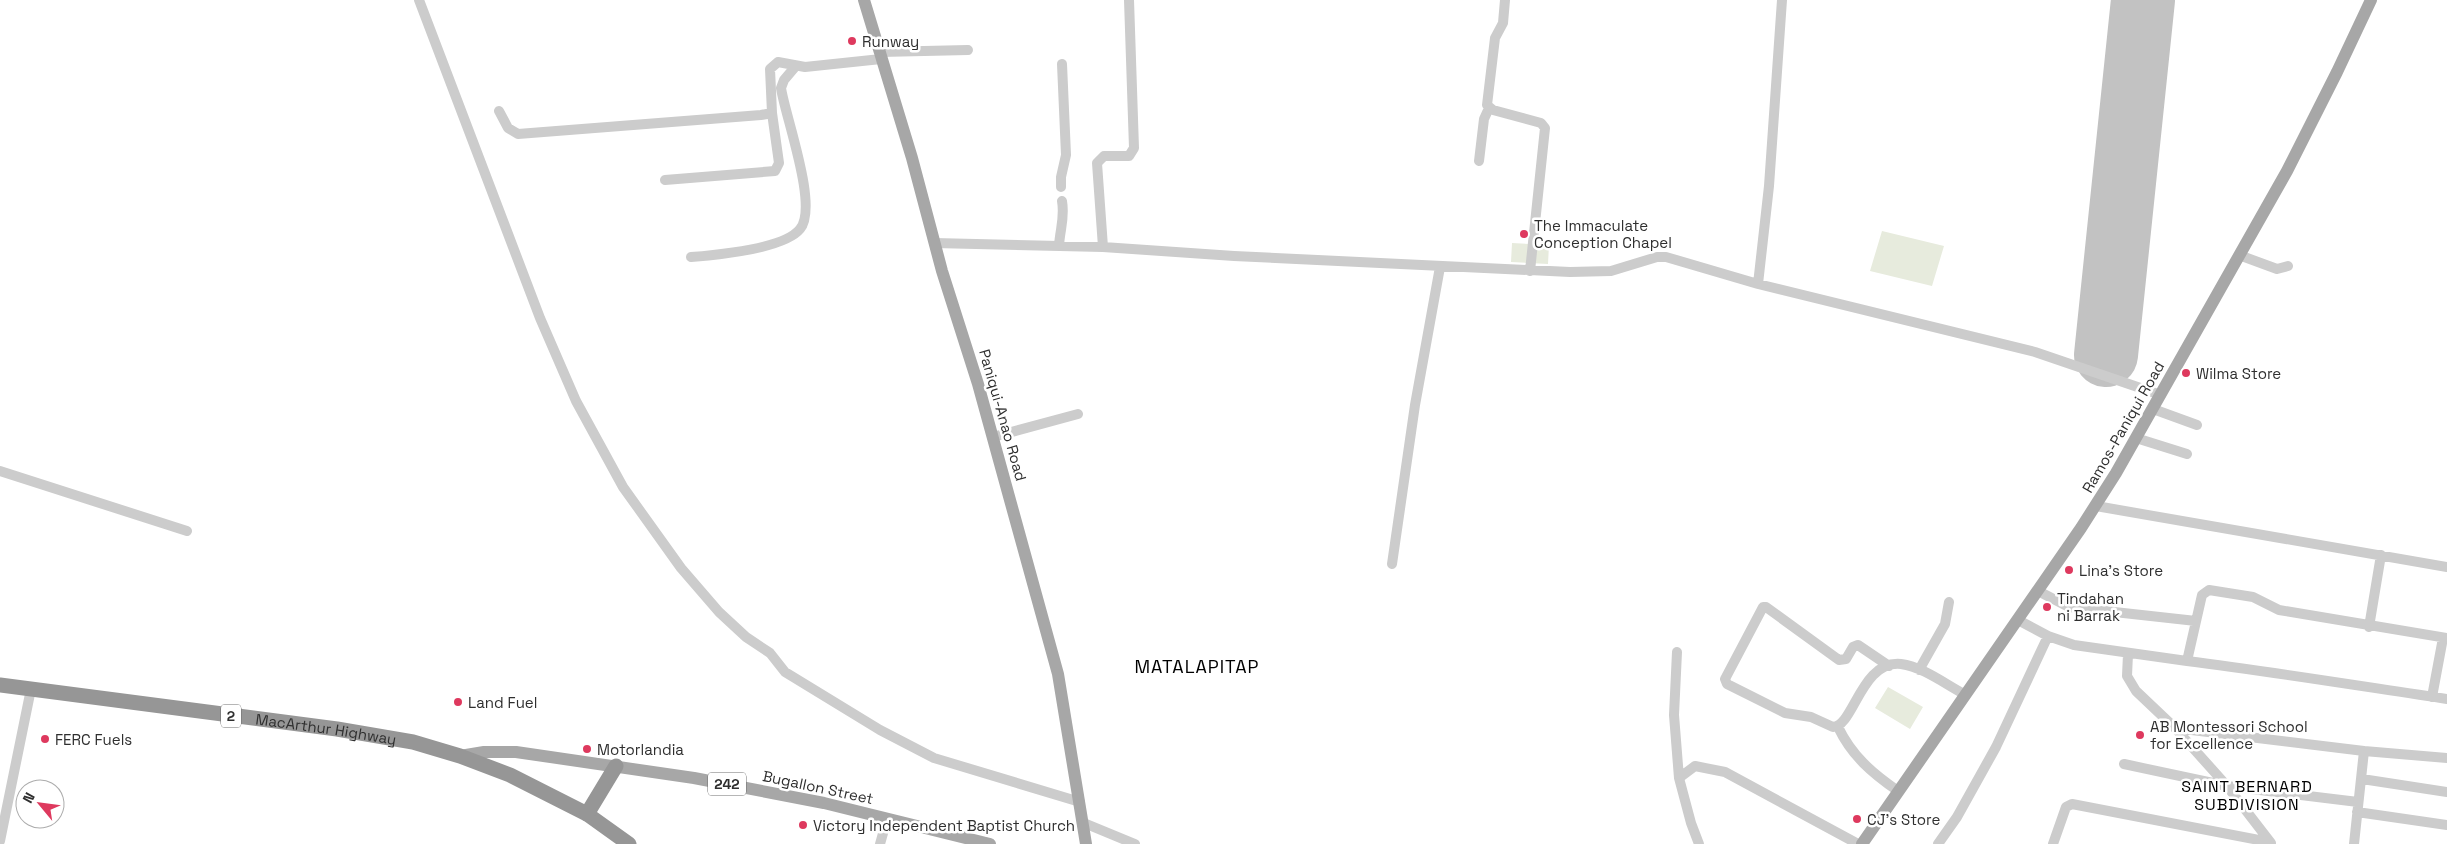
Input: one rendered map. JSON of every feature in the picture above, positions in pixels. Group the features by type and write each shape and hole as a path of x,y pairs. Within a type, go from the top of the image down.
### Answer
{"highway":[{"name":"MacArthur Highway","path":"0,686 378,735 413,742 460,756 510,775 587,814 629,844"},
{"path":"587,814 616,766"}],"main road":[{"name":"Paniqui-Anao Road","path":"864,0 912,158 934,243 993,437 1058,674 1086,844"},
{"name":"Ramos-Paniqui Road","path":"1860,844 2096,506 2161,396 2319,110 2371,0"},
{"name":"Bugallon Street","path":"460,756 503,751 616,766 746,787 990,844"}],"street":[{"path":"419,0 540,318 576,401 623,487 681,568 719,612 746,637 770,654 785,672 880,730 934,758 1080,802"},
{"path":"1103,247 1097,163 1104,156 1129,156 1134,148 1129,0"},
{"path":"1479,161 1484,119 1489,108 1487,105 1494,42 1503,22 1505,0"},
{"path":"1758,284 1769,186 1782,0"},
{"path":"666,180 775,171 779,163 772,113 770,69 778,62 795,67 880,56 968,50"},
{"path":"1061,187 1061,177 1066,155 1062,64"},
{"path":"691,257 760,247 791,236 803,226 806,217 806,202 797,150 781,88 784,80 795,67"},
{"path":"1489,108 1541,123 1545,128 1530,270"},
{"path":"499,111 508,128 518,134 772,113"},
{"path":"1059,246 1060,230 1064,220 1062,201"},
{"path":"934,243 1103,247 1218,256 1530,270 1611,271 1657,257 1666,257 1758,284 2035,352 2161,396"},
{"path":"2240,255 2277,269 2288,266"},
{"path":"1392,564 1415,405 1440,267"},
{"path":"2153,409 2197,426"},
{"path":"993,437 1078,414"},
{"path":"2136,438 2187,454"},
{"path":"0,471 187,531"},
{"path":"2096,506 2447,568"},
{"path":"2369,627 2381,555"},
{"path":"2187,661 2202,595 2209,590 2253,597 2279,610 2369,627 2445,638 2432,697"},
{"path":"2038,591 2069,607 2196,622"},
{"path":"1919,670 1945,624 1950,602"},
{"path":"1838,727 1833,727 1811,717 1785,713 1727,684 1726,674 1760,609 1766,607 1839,660 1846,659 1853,647 1858,645 1889,666"},
{"path":"2018,620 2048,636 2074,645 2128,654 2307,676 2367,688 2447,699"},
{"path":"1938,844 1957,817 1996,747 2048,636"},
{"path":"1677,652 1674,715 1679,778 1691,823 1699,844"},
{"path":"2128,654 2128,676 2131,684 2175,728 2227,786 2270,843"},
{"path":"1838,727 1871,677 1889,666 1903,664 1919,670 1964,694"},
{"path":"0,841 31,690"},
{"path":"1838,727 1849,748 1861,763 1898,791"},
{"path":"2175,728 2364,751 2447,758"},
{"path":"2354,844 2364,751"},
{"path":"2124,764 2227,786 2358,807 2447,825"},
{"path":"1679,778 1695,766 1725,772 1860,844"},
{"path":"2362,779 2447,792"},
{"path":"2053,844 2066,807 2072,804 2270,843"},
{"path":"880,844 887,819"},
{"path":"1084,823 1134,844"}],"shaded area":[{"path":"1882,231 1944,246 1932,286 1870,271"},
{"path":"1512,243 1549,245 1548,264 1511,262"},
{"path":"1888,687 1923,707 1910,729 1875,708"}],"runway":[{"path":"2106,355 2143,0"}],"place":[{"name":"Runway","path":"852,41"},
{"name":"The Immaculate Conception Chapel","path":"1524,234"},
{"name":"Wilma Store","path":"2186,373"},
{"name":"Lina's Store","path":"2069,570"},
{"name":"Tindahan ni Barrak","path":"2047,607"},
{"name":"Land Fuel","path":"458,702"},
{"name":"AB Montessori School for Excellence","path":"2140,735"},
{"name":"FERC Fuels","path":"45,739"},
{"name":"Motorlandia","path":"587,749"},
{"name":"CJ's Store","path":"1857,819"},
{"name":"Victory Independent Baptist Church","path":"803,825"}],"district":[{"name":"MATALAPITAP","path":"1197,666"},
{"name":"SAINT BERNARD SUBDIVISION","path":"2247,795"}]}
